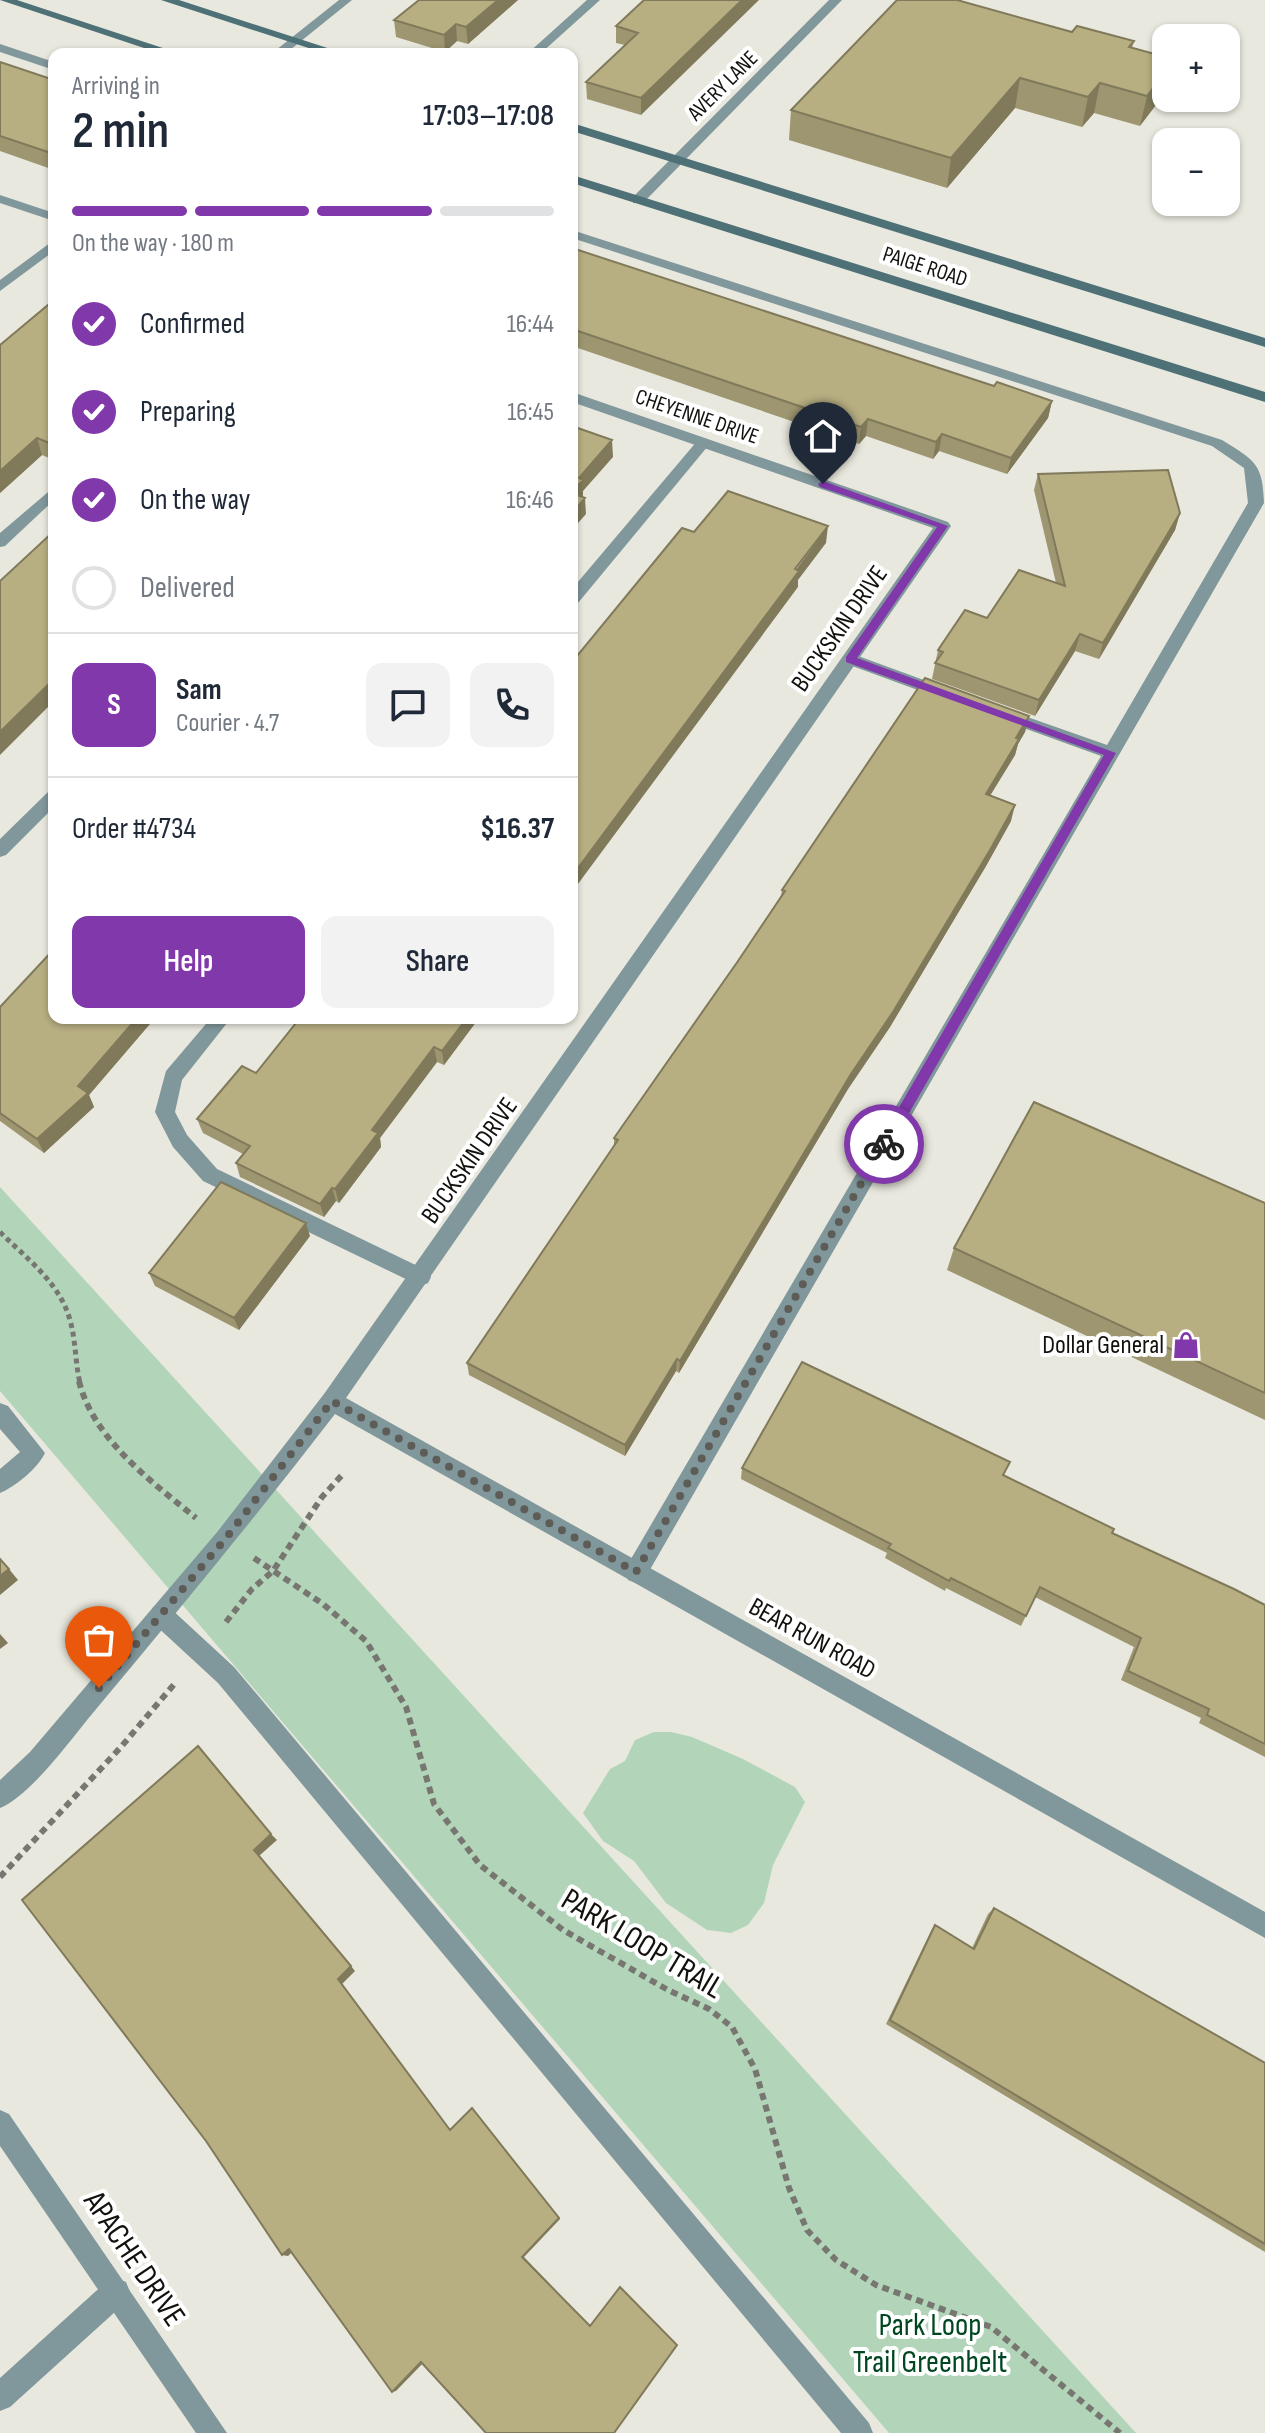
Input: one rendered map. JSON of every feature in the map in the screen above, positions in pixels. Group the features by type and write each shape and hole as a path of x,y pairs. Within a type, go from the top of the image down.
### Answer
{"main road":[{"path":"5,0 156,48"},
{"path":"167,0 321,48"},
{"name":"PAIGE ROAD","path":"578,129 1265,343"},
{"name":"PAIGE ROAD","path":"578,181 1265,397"}],"street":[{"path":"285,48 346,0"},
{"path":"540,48 594,0"},
{"name":"AVERY LANE","path":"638,200 836,0"},
{"path":"0,48 48,64"},
{"path":"0,199 48,215"},
{"path":"578,236 1217,443 1247,459 1256,477 1256,503 636,1572"},
{"path":"0,287 48,249"},
{"name":"CHEYENNE DRIVE","path":"578,399 943,526"},
{"path":"578,592 703,443"},
{"path":"0,542 48,498"},
{"name":"BUCKSKIN DRIVE","path":"0,1796 38,1760 226,1538 332,1401 943,526"},
{"path":"850,659 1111,753"},
{"path":"0,850 48,802"},
{"path":"217,1024 173,1077 165,1112 180,1141 210,1175 421,1277"},
{"name":"BEAR RUN ROAD","path":"332,1401 1265,1926"},
{"path":"0,1413 34,1453 0,1483"},
{"path":"161,1615 226,1675 859,2433"},
{"name":"APACHE DRIVE","path":"0,2123 213,2433"},
{"path":"0,2397 116,2292"}],"path":[{"path":"0,1232 63,1298 71,1323 74,1363 87,1405 110,1439 151,1481 196,1518"},
{"name":"PARK LOOP TRAIL","path":"256,1560 323,1604 366,1641 406,1707 434,1804 480,1865 563,1930 668,1990 709,2009 732,2027 755,2069 789,2188 807,2230 836,2260 876,2285 991,2327 1120,2433"}],"green space":[{"name":"Park Loop Trail Greenbelt","path":"0,1187 1136,2433 889,2433 0,1391"},
{"path":"654,1732 692,1737 743,1759 795,1787 805,1802 773,1865 764,1903 748,1925 731,1933 707,1930 666,1903 634,1861 603,1841 583,1813 610,1769 625,1761 635,1740"}],"building":[{"path":"419,0 498,0 466,27 456,24 444,35 394,20"},
{"path":"644,0 742,0 641,98 586,82 638,33 616,26"},
{"path":"897,0 957,0 1072,32 1077,26 1134,41 1129,47 1152,53 1152,89 1147,96 1100,83 1088,97 1020,78 951,158 791,110"},
{"path":"0,62 48,78 48,152 0,136"},
{"path":"578,250 994,386 997,382 1052,401 1011,458 942,434 936,442 868,419 861,427 578,331"},
{"path":"48,305 48,443 37,438 0,471 0,345"},
{"path":"578,428 612,440 579,478 583,480 578,485"},
{"path":"1168,470 1180,513 1103,643 1080,634 1039,700 935,663 943,652 938,650 965,610 987,618 1019,570 1065,586 1038,474"},
{"path":"728,491 828,526 795,569 799,571 578,868 578,655 682,528 694,532"},
{"path":"48,537 48,685 0,732 0,581"},
{"path":"925,678 1029,716 986,794 1015,805 893,1012 851,1074 680,1361 677,1359 625,1445 467,1363 618,1140 614,1138 738,961 785,891 782,890"},
{"path":"48,955 48,1024 132,1024 78,1086 88,1093 37,1139 0,1113 0,1007"},
{"path":"295,1024 462,1024 442,1051 434,1047 372,1130 378,1133 320,1204 236,1163 250,1146 197,1119 242,1066 256,1073"},
{"name":"Dollar General","path":"1034,1102 1265,1203 1265,1393 954,1248"},
{"path":"221,1182 306,1223 234,1318 149,1273"},
{"path":"802,1362 1010,1462 1003,1475 1114,1529 1112,1533 1265,1605 1265,1744 1207,1715 1209,1709 1128,1671 1141,1638 1040,1587 1026,1616 951,1578 949,1581 888,1548 891,1544 742,1468"},
{"path":"0,1559 9,1569 0,1576"},
{"path":"198,1746 271,1834 254,1850 351,1966 338,1979 450,2130 472,2108 559,2218 522,2257 590,2326 620,2287 677,2345 614,2433 486,2433 421,2362 392,2392 289,2249 282,2255 206,2141 22,1900"},
{"path":"994,1908 1265,2063 1265,2244 890,2020 935,1925 974,1949"}],"way so far":[{"path":"99,1688 226,1538 332,1401 636,1572 884,1144"}],"place":[{"name":"Dollar General","path":"1186,1345"}],"route":[{"path":"823,484 943,526 850,659 1111,753 884,1144"}]}
